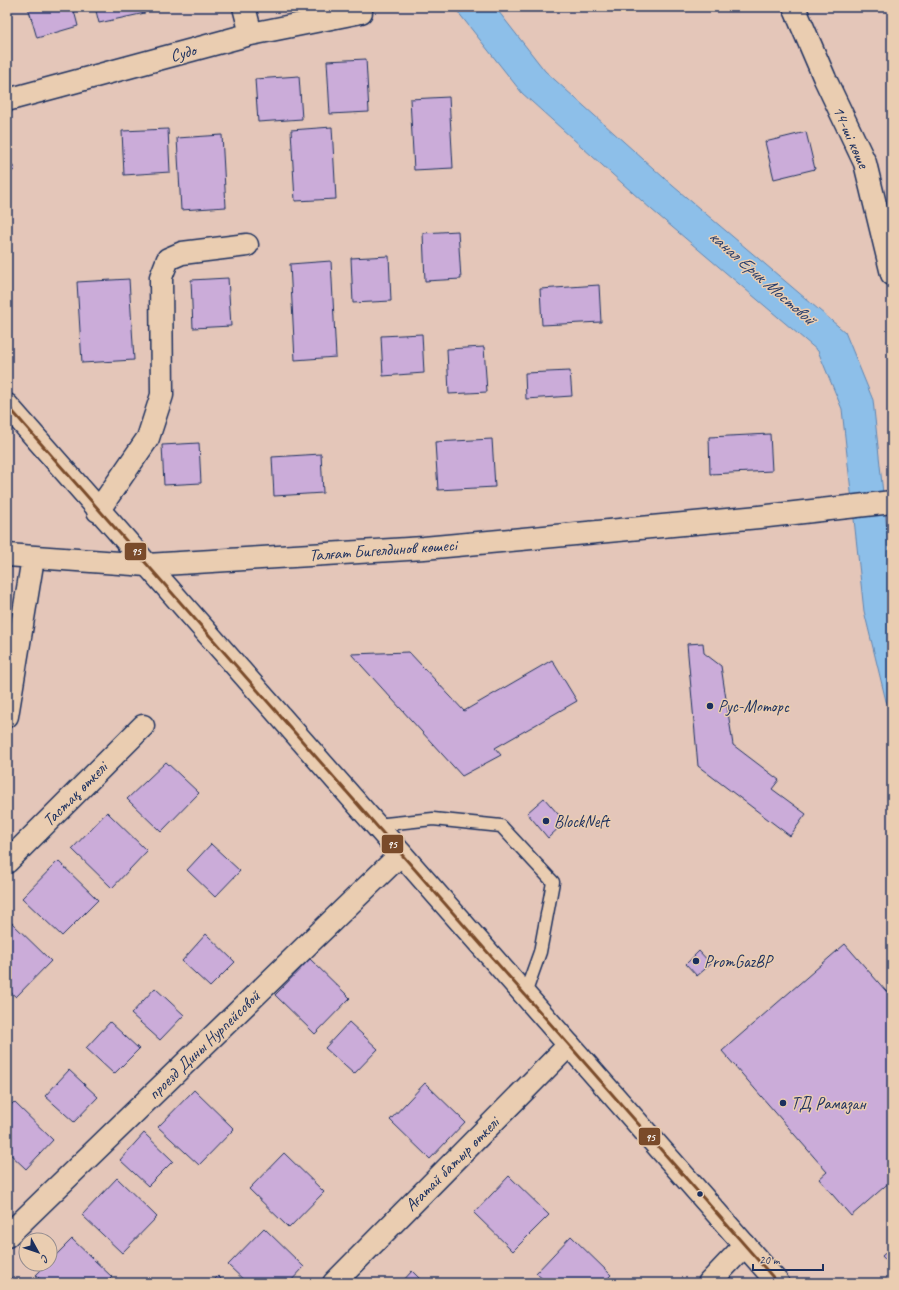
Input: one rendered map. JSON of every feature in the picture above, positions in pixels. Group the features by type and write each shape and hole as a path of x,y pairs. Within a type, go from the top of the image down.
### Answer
{"street":[{"path":"244,7 251,34"},
{"name":"14-ші көше","path":"794,7 864,163 892,274"},
{"name":"Судо","path":"7,100 251,34 361,12"},
{"path":"98,511 148,438 162,395 162,277 168,259 182,253 247,245"},
{"path":"7,406 778,1283"},
{"name":"Талғат Бигелдинов көшесі","path":"7,555 147,565 424,548 759,517 892,502"},
{"path":"7,716 34,558"},
{"name":"Тастақ өткелі","path":"7,862 143,726"},
{"name":"проезд Дины Нурпейсовой","path":"7,1236 401,854"},
{"name":"Ағатай батыр өткелі","path":"334,1283 569,1045"},
{"path":"709,1283 745,1245"}],"lane":[{"path":"376,825 433,819 501,826 553,882 540,952 525,994"}],"water":[{"name":"канал Ерик Мостовой","path":"454,7 495,7 545,71 673,186 845,332 873,400 892,577 892,711 886,701 864,611 842,409 818,351 652,210 522,93"}],"building":[{"path":"28,7 73,7 78,26 37,38"},
{"path":"95,7 144,7 145,13 99,23"},
{"path":"366,59 369,112 330,114 327,61"},
{"path":"299,76 302,119 258,122 255,79"},
{"path":"449,97 453,168 414,170 410,99"},
{"path":"332,127 336,199 295,201 291,130"},
{"path":"168,129 170,172 124,175 122,131"},
{"path":"806,132 815,169 774,179 765,142"},
{"path":"222,135 226,207 181,210 177,138"},
{"path":"7,159 15,169 7,176"},
{"path":"458,231 461,279 425,281 423,233"},
{"path":"389,256 391,301 353,303 351,258"},
{"path":"331,261 336,357 295,360 290,264"},
{"path":"228,278 231,326 193,328 191,280"},
{"path":"129,279 134,360 82,363 77,282"},
{"path":"599,285 601,322 542,325 540,289"},
{"path":"422,334 424,373 383,376 381,336"},
{"path":"484,347 487,392 449,394 447,349"},
{"path":"570,371 572,396 526,399 525,373"},
{"path":"770,434 772,471 710,474 709,437"},
{"path":"492,439 495,487 438,490 435,442"},
{"path":"199,443 201,483 164,485 162,445"},
{"path":"321,454 323,493 274,496 272,457"},
{"name":"Рус-Моторс","path":"703,643 704,653 721,666 733,745 779,780 772,789 806,814 790,836 698,766 687,644"},
{"path":"409,652 464,711 552,660 577,701 495,748 501,755 462,776 351,654"},
{"path":"166,762 199,793 161,832 127,799"},
{"path":"544,798 565,822 548,838 527,813"},
{"path":"107,812 147,851 112,888 72,849"},
{"path":"211,844 240,871 215,897 187,870"},
{"path":"58,861 98,900 62,936 22,898"},
{"path":"11,922 51,961 16,997 7,989 7,926"},
{"path":"206,934 235,962 210,987 182,961"},
{"path":"845,944 892,998 892,1180 851,1216 819,1179 827,1172 722,1051"},
{"path":"699,951 711,964 697,976 686,964"},
{"path":"310,959 350,998 315,1034 275,995"},
{"path":"155,988 184,1015 160,1040 131,1014"},
{"path":"110,1022 139,1049 114,1074 86,1048"},
{"path":"349,1022 378,1049 354,1074 325,1048"},
{"path":"69,1070 98,1097 74,1122 45,1096"},
{"path":"425,1083 465,1122 430,1159 390,1120"},
{"path":"194,1090 234,1129 199,1165 158,1127"},
{"path":"14,1102 53,1140 26,1169 7,1151 7,1109"},
{"path":"144,1133 173,1161 148,1186 120,1160"},
{"path":"284,1153 324,1192 289,1228 249,1189"},
{"path":"509,1176 549,1215 513,1251 474,1213"},
{"path":"117,1178 157,1217 122,1253 82,1215"},
{"path":"264,1228 304,1267 289,1283 247,1283 228,1265"},
{"path":"571,1236 611,1275 603,1283 547,1283 536,1273"},
{"path":"72,1239 112,1277 106,1283 44,1283 36,1275 39,1272 58,1272 58,1253"},
{"path":"892,1247 892,1267 882,1256"},
{"path":"412,1271 424,1283 401,1283"},
{"path":"7,1273 17,1283 7,1283"},
{"path":"218,1276 225,1283 211,1283"}],"transit line":[{"name":"95","path":"7,405 778,1283"}],"place":[{"name":"Рус-Моторс","path":"710,706"},
{"name":"BlockNeft","path":"546,821"},
{"name":"PromGazBP","path":"696,961"},
{"name":"ТД Рамазан","path":"783,1103"}]}
